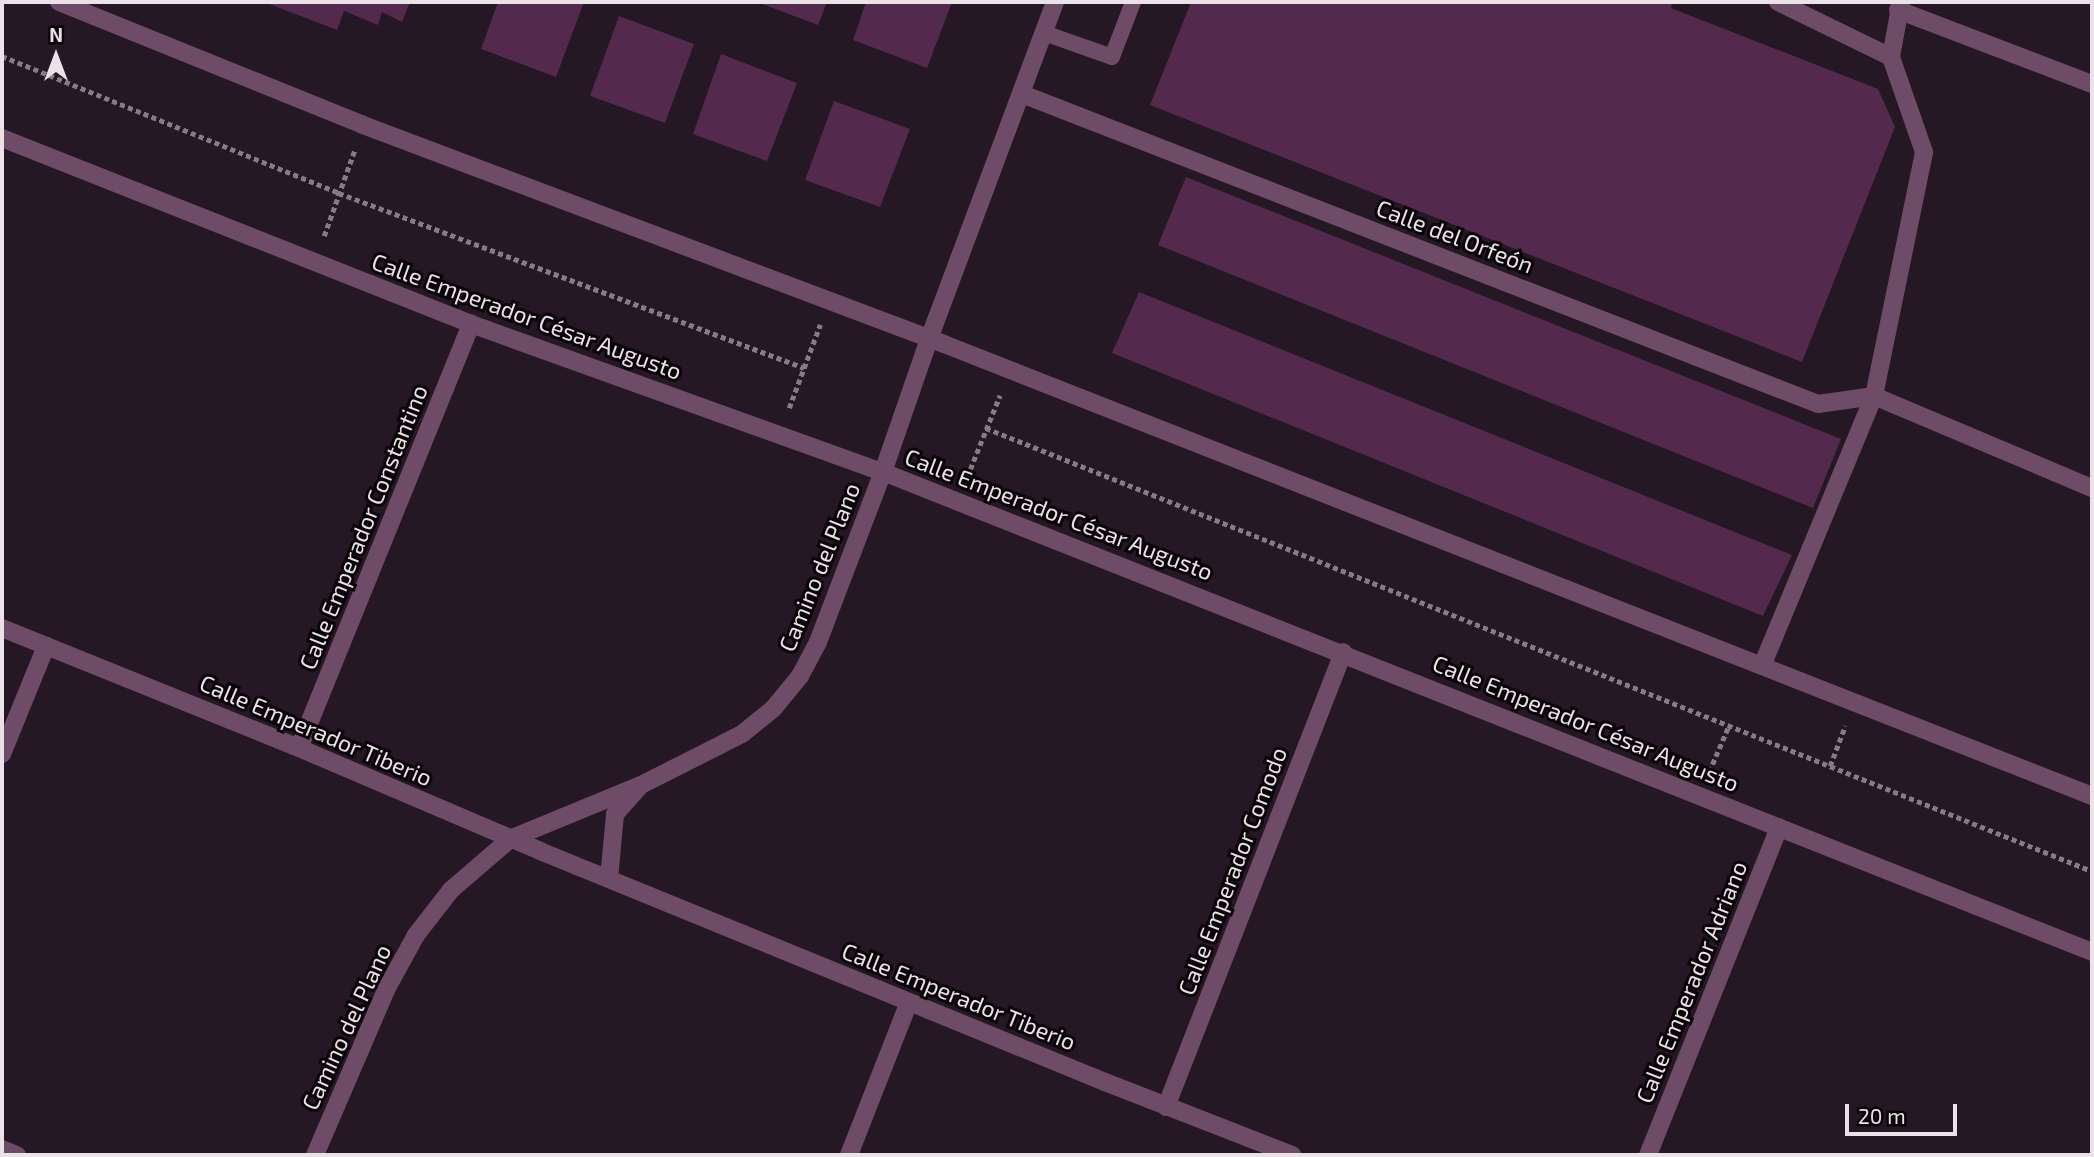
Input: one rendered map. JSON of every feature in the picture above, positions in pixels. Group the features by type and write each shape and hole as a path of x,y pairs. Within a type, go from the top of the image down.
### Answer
{"street":[{"path":"58,2 363,125 929,338 2092,796"},
{"name":"Camino del Plano","path":"315,1155 387,988 416,935 451,890 510,839 641,785 742,734 773,709 800,676 818,642 883,472 929,338 1055,2"},
{"path":"1778,2 1891,57"},
{"path":"1762,666 1874,396 1924,152 1891,57 1900,6 2092,84"},
{"name":"Calle del Orfeón","path":"1022,94 1818,404 1874,396"},
{"name":"Calle Emperador César Augusto","path":"2,138 471,324 958,501 2092,952"},
{"name":"Calle Emperador Constantino","path":"299,748 471,324"},
{"path":"1874,396 2092,488"},
{"name":"Calle Emperador Tiberio","path":"2,628 1166,1107 1292,1155"},
{"path":"2,754 46,646"},
{"name":"Calle Emperador Comodo","path":"1166,1107 1343,652"},
{"path":"609,879 615,814 641,785"},
{"name":"Calle Emperador Adriano","path":"1648,1155 1779,827"},
{"path":"849,1155 909,1002"},
{"path":"2,1149 17,1155"}],"lane":[{"path":"1044,33 1112,57 1133,2"}],"path":[{"path":"2,56 339,193 804,368"},
{"path":"315,262 363,125"},
{"path":"779,435 829,301"},
{"path":"958,501 1010,370"},
{"path":"986,428 2092,870"},
{"path":"1830,766 1854,702"},
{"path":"1700,795 1729,725"}],"building":[{"path":"264,2 410,2 402,22 382,12 378,25 344,11 337,30"},
{"path":"498,2 584,2 556,77 481,49"},
{"path":"757,2 827,2 818,25"},
{"path":"866,2 952,2 927,68 853,40"},
{"path":"1191,2 1673,2 1671,8 1878,89 1895,127 1802,362 1150,105"},
{"path":"619,16 694,44 665,123 590,96"},
{"path":"721,54 797,83 767,161 693,134"},
{"path":"834,101 910,129 880,207 805,180"},
{"path":"1186,177 1841,439 1813,508 1158,245"},
{"path":"1139,292 1792,555 1763,616 1112,353"}]}
